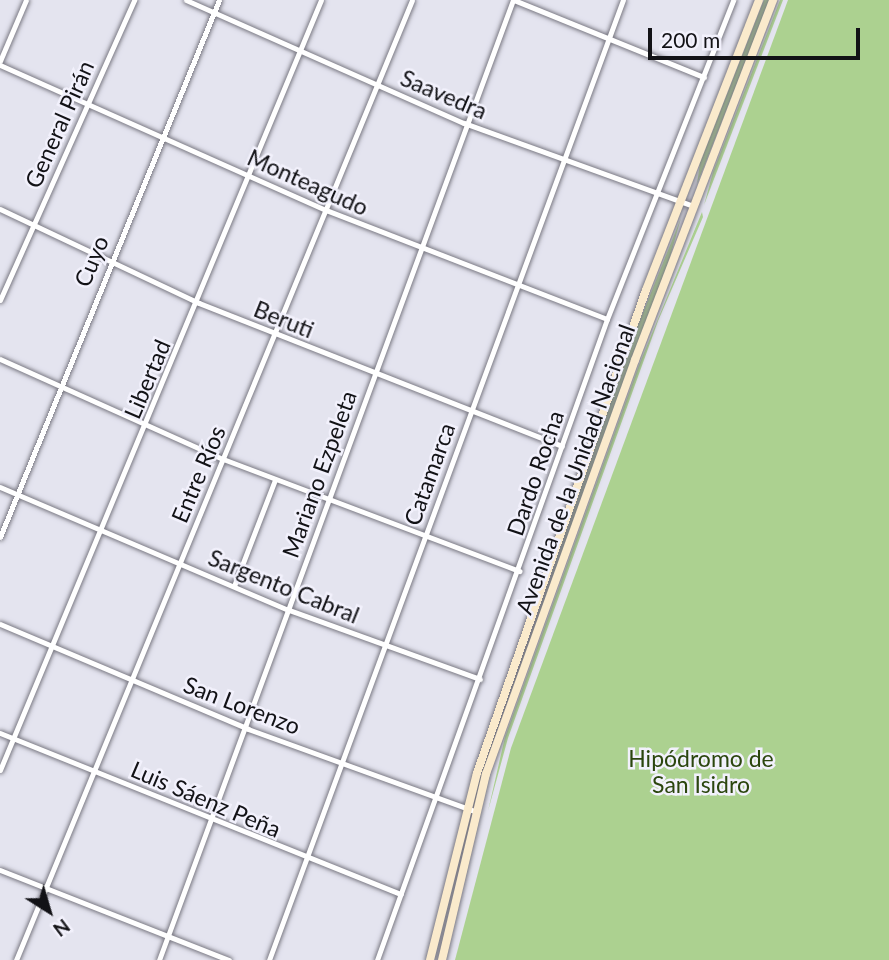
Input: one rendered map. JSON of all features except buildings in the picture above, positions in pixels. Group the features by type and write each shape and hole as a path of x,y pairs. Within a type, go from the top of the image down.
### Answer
{"main road":[{"name":"Avenida de la Unidad Nacional","path":"430,960 466,807 681,203 759,0"},
{"name":"Avenida de la Unidad Nacional","path":"442,960 475,811 693,206 773,0"}],"street":[{"path":"0,63 26,0"},
{"name":"General Pirán","path":"0,300 134,0"},
{"name":"Saavedra","path":"186,0 464,123 565,162 693,206"},
{"name":"Cuyo","path":"0,537 14,493 58,385 219,0"},
{"name":"Libertad","path":"0,770 12,738 55,647 199,303 321,0"},
{"name":"Entre Ríos","path":"16,960 93,771 134,681 412,0"},
{"path":"513,0 609,36 704,77"},
{"name":"Mariano Ezpeleta","path":"159,960 210,820 248,729 464,123 513,0"},
{"name":"Catamarca","path":"269,960 623,0"},
{"name":"Dardo Rocha","path":"377,960 520,571 607,318 658,195 733,0"},
{"name":"Monteagudo","path":"0,63 326,210 419,248 607,318"},
{"name":"Beruti","path":"0,209 199,303 373,374 562,446"},
{"path":"0,359 223,459 425,538 520,571"},
{"path":"234,586 275,480"},
{"name":"Sargento Cabral","path":"0,487 289,610 480,679"},
{"name":"San Lorenzo","path":"0,624 248,729 439,795 475,811"},
{"name":"Luis Sáenz Peña","path":"0,733 306,860 401,894"},
{"path":"0,870 229,960"}],"green space":[{"path":"764,0 770,0 697,184 700,163"},
{"path":"780,0 783,0 704,205 713,172"},
{"name":"Hipódromo de San Isidro","path":"788,0 889,0 889,960 455,960 511,748"},
{"path":"702,212 703,217 658,321 508,738 488,811 505,737 639,365"},
{"path":"681,218 670,257 476,795 626,355"}]}
